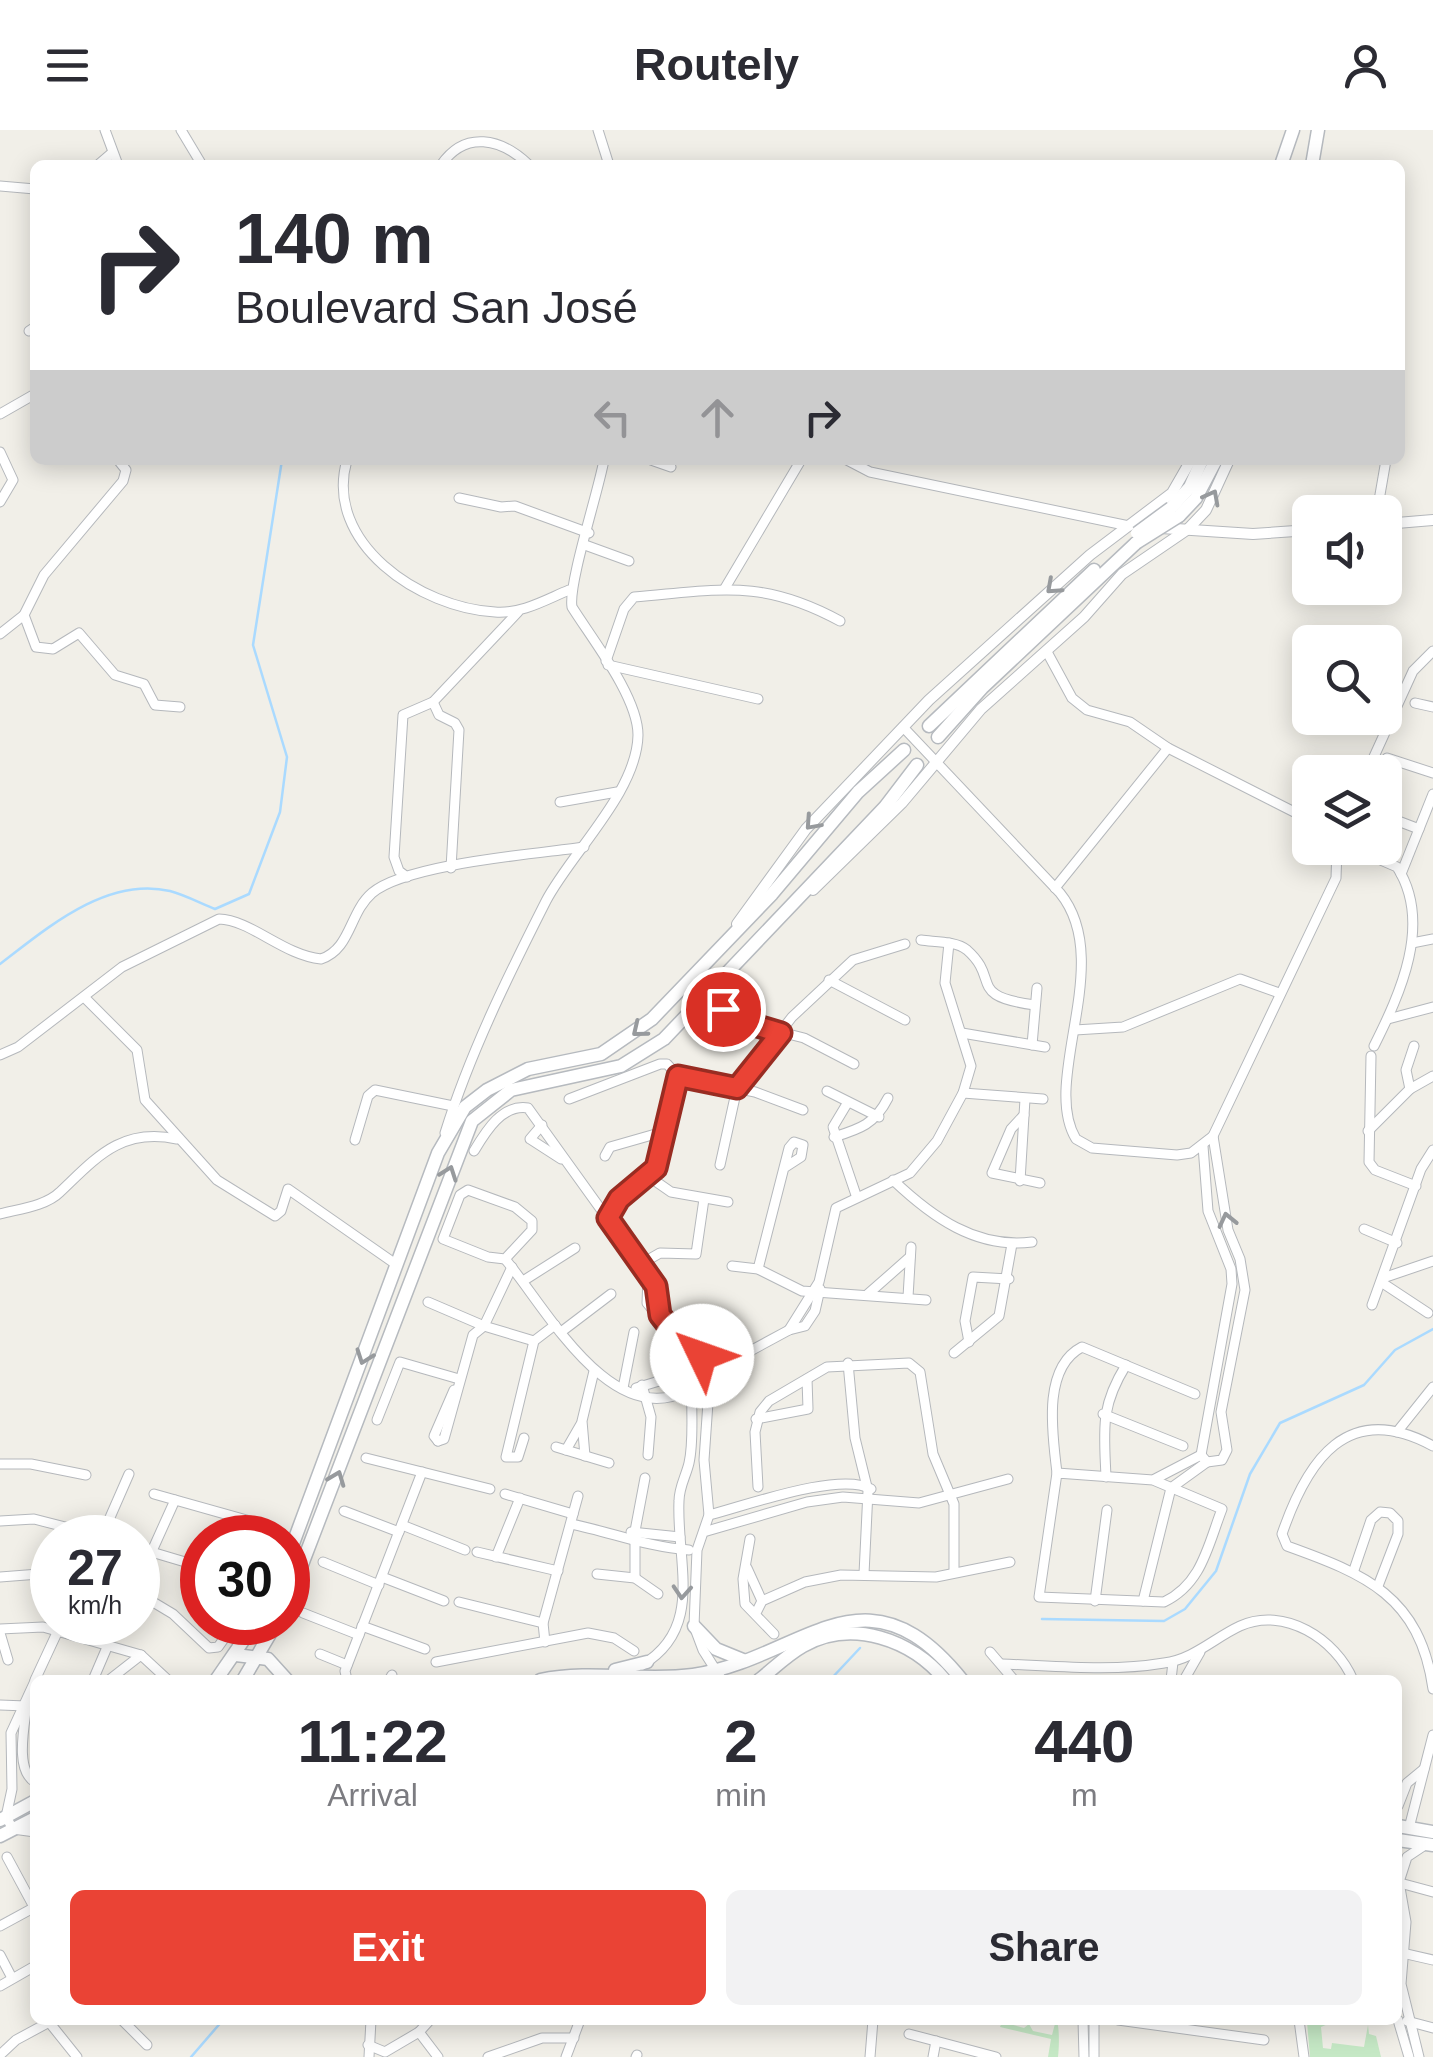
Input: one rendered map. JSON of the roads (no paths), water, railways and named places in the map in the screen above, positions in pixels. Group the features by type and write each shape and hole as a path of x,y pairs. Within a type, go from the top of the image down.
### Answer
{"main road":[{"path":"1282,160 1293,130"},
{"path":"1311,160 1318,130"},
{"path":"1175,512 1200,465"},
{"path":"933,732 1132,535 1196,498 1213,465"},
{"path":"305,1515 438,1153 465,1106 486,1090 528,1069 601,1054 633,1036 772,894 858,792 904,750"},
{"path":"310,1548 472,1121 495,1099 526,1084 601,1071 639,1056 686,1020 885,807 917,765"},
{"path":"307,1511 322,1519"},
{"path":"720,1675 811,1630 847,1622 881,1622 909,1630 958,1675"},
{"path":"694,1626 716,1649 746,1661"},
{"path":"766,1675 805,1645 840,1634 859,1634 902,1646 940,1675"},
{"path":"220,1675 242,1645"},
{"path":"246,1675 265,1645"},
{"path":"276,1645 278,1667"},
{"path":"236,1655 259,1656 284,1675"},
{"path":"579,1675 646,1662"},
{"path":"602,1672 616,1675"},
{"path":"0,1836 6,1822 30,1805"},
{"path":"1404,1827 1431,1840"},
{"path":"1402,1840 1431,1840"}],"street":[{"path":"105,130 116,160"},
{"path":"181,130 199,160"},
{"path":"598,130 608,160"},
{"path":"445,160 458,146 486,138 506,144 524,160"},
{"path":"104,160 112,153"},
{"path":"0,186 30,189"},
{"path":"0,414 30,397"},
{"path":"0,452 14,480 0,502"},
{"path":"0,634 24,616 44,576 123,481 126,470 122,465"},
{"path":"347,465 343,506 349,524 379,562 452,602 494,612 518,612"},
{"path":"438,1153 453,1106 548,897 617,792 638,734 630,702 572,607 569,590 589,534 603,465"},
{"path":"663,465 671,468"},
{"path":"725,588 799,465"},
{"path":"857,465 870,472 1132,535 1188,529 1253,534 1292,531"},
{"path":"730,934 806,829 903,727 964,666 1132,535 1172,493 1188,465"},
{"path":"771,928 870,838 981,709 1047,652 1122,574 1188,529 1206,510 1228,465"},
{"path":"1380,495 1385,465"},
{"path":"459,498 501,508 514,506 589,534"},
{"path":"1402,523 1433,520"},
{"path":"586,545 629,561"},
{"path":"607,663 624,609 634,597 725,588 773,592 807,603 840,621"},
{"path":"407,877 399,871 394,856 402,721 408,711 433,702 518,612 569,590"},
{"path":"24,616 28,635 41,650 53,648 75,633 115,675 144,684 156,705 180,708"},
{"path":"1375,755 1413,671 1433,651"},
{"path":"1047,652 1072,698 1088,710 1130,722 1168,748 1292,811"},
{"path":"607,663 758,700"},
{"path":"433,702 439,715 455,723 459,730 451,868"},
{"path":"1415,703 1433,707"},
{"path":"903,727 1071,908 1080,934 1067,1112 1076,1139 1092,1148 1166,1155 1190,1152 1213,1136 1336,878 1337,865"},
{"path":"1055,888 1168,748"},
{"path":"1402,763 1433,773"},
{"path":"560,802 617,792"},
{"path":"1402,874 1433,794"},
{"path":"1402,822 1419,829"},
{"path":"0,1055 122,968 218,919 306,958 332,956 370,894 407,877 584,847"},
{"path":"1394,865 1402,874 1411,908 1412,943 1404,979 1372,1051 1368,1162 1375,1170 1416,1186"},
{"path":"1412,943 1433,939"},
{"path":"920,940 968,951 992,994 1006,1002 1035,1005"},
{"path":"720,1165 737,1088 781,1033 829,980 872,950 905,944"},
{"path":"715,1370 789,1330 816,1293 830,1220 836,1208 856,1195 910,1173 924,1160 962,1093 971,1066 944,983 949,944"},
{"path":"1074,1030 1123,1027 1240,978 1279,994"},
{"path":"829,980 904,1020"},
{"path":"1032,1045 1037,988"},
{"path":"84,998 137,1050 145,1100 217,1180 265,1213 279,1215 288,1188 397,1265"},
{"path":"1388,1019 1433,1007"},
{"path":"731,1018 804,1038 854,1064"},
{"path":"962,1033 1046,1047"},
{"path":"1410,1089 1406,1070 1414,1046"},
{"path":"569,1099 667,1064 678,1076 737,1088 803,1110"},
{"path":"608,1218 619,1199 648,1176 661,1158 678,1076"},
{"path":"1368,1131 1410,1089 1433,1076"},
{"path":"356,1140 368,1096 374,1090 453,1106"},
{"path":"826,1091 878,1117"},
{"path":"962,1093 1044,1099"},
{"path":"834,1137 865,1127 878,1117 888,1098"},
{"path":"1020,1180 1025,1098"},
{"path":"848,1102 833,1127 856,1195"},
{"path":"474,1151 492,1122 519,1107 528,1108 660,1293 660,1315 692,1356"},
{"path":"1024,1114 1011,1130 992,1174 1040,1183"},
{"path":"542,1125 530,1138 568,1164"},
{"path":"618,1148 666,1131"},
{"path":"0,1214 59,1194 78,1171 107,1149 144,1136 180,1139"},
{"path":"1152,1480 1204,1458 1222,1460 1227,1450 1221,1412 1244,1274 1228,1230 1213,1136"},
{"path":"1143,1602 1171,1488 1204,1458 1232,1269 1208,1211 1203,1146"},
{"path":"1372,1306 1433,1150"},
{"path":"758,1269 784,1168"},
{"path":"1205,1172 1218,1172"},
{"path":"648,1176 672,1192 728,1202"},
{"path":"893,1180 948,1224 1012,1244 1032,1242"},
{"path":"457,1384 442,1409 434,1436 438,1441 444,1439 473,1335 484,1326 508,1263 532,1230 532,1220 515,1207 464,1191 443,1239 508,1263 594,1371 644,1398 709,1388"},
{"path":"638,1265 660,1253 696,1254 704,1199"},
{"path":"1364,1228 1397,1243"},
{"path":"954,1353 999,1316 1009,1279 1012,1244"},
{"path":"524,1281 575,1248"},
{"path":"867,1295 911,1252 908,1298"},
{"path":"1382,1280 1433,1261"},
{"path":"732,1266 758,1269 816,1293 926,1300"},
{"path":"969,1342 965,1321 973,1277 1009,1279"},
{"path":"1382,1280 1428,1314"},
{"path":"428,1302 484,1326 534,1340 611,1294"},
{"path":"626,1390 634,1332"},
{"path":"682,1345 705,1335 724,1348 734,1363"},
{"path":"524,1438 518,1457 510,1459 505,1454 534,1340"},
{"path":"1219,1342 1232,1346"},
{"path":"1056,1473 1152,1480 1222,1509 1195,1580 1164,1602 1040,1596 1056,1473 1052,1418 1062,1368 1082,1347 1195,1394"},
{"path":"679,1376 685,1360 692,1356 702,1356 715,1370"},
{"path":"377,1420 400,1362 457,1384"},
{"path":"848,1363 855,1438 872,1494 864,1574"},
{"path":"758,1487 756,1419 770,1401 807,1378 848,1363 916,1366 933,1454 952,1493 954,1572"},
{"path":"1106,1476 1103,1414 1107,1396 1126,1366"},
{"path":"715,1370 709,1388 704,1460 710,1515 707,1531 696,1550 694,1626 703,1650 720,1675"},
{"path":"585,1456 582,1421 594,1371"},
{"path":"626,1390 679,1376"},
{"path":"629,1675 668,1648 677,1631 684,1549 680,1537 680,1492 690,1461 690,1391 679,1376"},
{"path":"756,1419 808,1409 807,1378"},
{"path":"642,1386 651,1414 648,1456"},
{"path":"1397,1432 1433,1387"},
{"path":"1103,1414 1183,1446"},
{"path":"582,1421 561,1449 609,1463"},
{"path":"1433,1446 1397,1432 1357,1435 1316,1460 1296,1493 1282,1534 1286,1546 1354,1570 1378,1586 1409,1621 1431,1661 1433,1689"},
{"path":"510,1434 538,1442"},
{"path":"366,1458 490,1489"},
{"path":"690,1461 704,1460"},
{"path":"0,1464 31,1464 86,1475"},
{"path":"348,1675 347,1665 422,1472"},
{"path":"112,1515 129,1474"},
{"path":"634,1578 634,1536 645,1478"},
{"path":"710,1515 792,1492 872,1494 919,1503 1008,1478"},
{"path":"154,1494 229,1515"},
{"path":"505,1494 572,1519 696,1550"},
{"path":"707,1531 807,1502 872,1494"},
{"path":"545,1642 543,1624 578,1496"},
{"path":"496,1557 520,1498"},
{"path":"160,1534 176,1500"},
{"path":"753,1504 755,1518"},
{"path":"1095,1601 1107,1510"},
{"path":"344,1511 465,1550"},
{"path":"1354,1570 1370,1520 1380,1512 1390,1513 1398,1520 1398,1534 1378,1586"},
{"path":"0,1522 30,1519"},
{"path":"634,1536 680,1537"},
{"path":"750,1539 745,1604 756,1611 774,1634"},
{"path":"477,1552 558,1571"},
{"path":"323,1562 444,1602"},
{"path":"756,1611 762,1601 805,1582 864,1574 909,1580 1010,1562"},
{"path":"746,1566 762,1601"},
{"path":"597,1574 634,1578 658,1594"},
{"path":"0,1577 30,1575"},
{"path":"458,1602 543,1624"},
{"path":"310,1615 426,1649"},
{"path":"1002,1664 1119,1668 1174,1662 1245,1623 1288,1623 1304,1628 1332,1647 1350,1675"},
{"path":"8,1660 0,1631 30,1625"},
{"path":"436,1662 600,1634 634,1652"},
{"path":"37,1675 52,1645"},
{"path":"95,1675 108,1645 141,1655 163,1675"},
{"path":"1187,1675 1203,1648"},
{"path":"990,1652 1010,1675"},
{"path":"320,1654 347,1665"},
{"path":"115,1675 141,1655"},
{"path":"1174,1662 1185,1675"},
{"path":"1173,1675 1174,1662"},
{"path":"30,1692 11,1734 12,1789 6,1822 30,1830"},
{"path":"0,1705 26,1702"},
{"path":"26,1702 30,1730 24,1760 30,1775"},
{"path":"1404,1827 1433,1735"},
{"path":"1402,1794 1406,1783 1424,1769"},
{"path":"12,1789 30,1783"},
{"path":"1402,1856 1431,1840"},
{"path":"6,1857 30,1898"},
{"path":"1402,1883 1433,1892"},
{"path":"1402,1902 1406,1922 1402,1947"},
{"path":"0,1926 30,1910"},
{"path":"1402,1953 1433,1960"},
{"path":"0,1954 12,1978"},
{"path":"0,1986 30,1969"},
{"path":"1402,1989 1418,2057"},
{"path":"1402,2020 1433,2028"},
{"path":"0,2056 16,2040 44,2025"},
{"path":"54,2025 78,2057"},
{"path":"127,2025 148,2045"},
{"path":"369,2057 370,2025"},
{"path":"368,2045 382,2054 425,2025"},
{"path":"566,2057 578,2025"},
{"path":"870,2057 873,2025"},
{"path":"1083,2025 1084,2057"},
{"path":"1094,2025 1094,2057"},
{"path":"1169,2025 1264,2040"},
{"path":"1233,2025 1234,2035"},
{"path":"1301,2025 1304,2057"},
{"path":"1400,2025 1409,2057"},
{"path":"419,2032 438,2057"},
{"path":"910,2034 996,2057"},
{"path":"488,2057 542,2038 574,2038"},
{"path":"933,2057 936,2041"}],"waterway":[{"path":"0,964 78,909 123,891 170,891 215,909 249,894 280,812 287,757 253,645 281,465"},
{"path":"1042,1619 1164,1621 1185,1609 1216,1571 1250,1474 1280,1423 1364,1385 1395,1350 1433,1329"},
{"path":"835,1675 860,1648"},
{"path":"191,2057 219,2025"}]}
